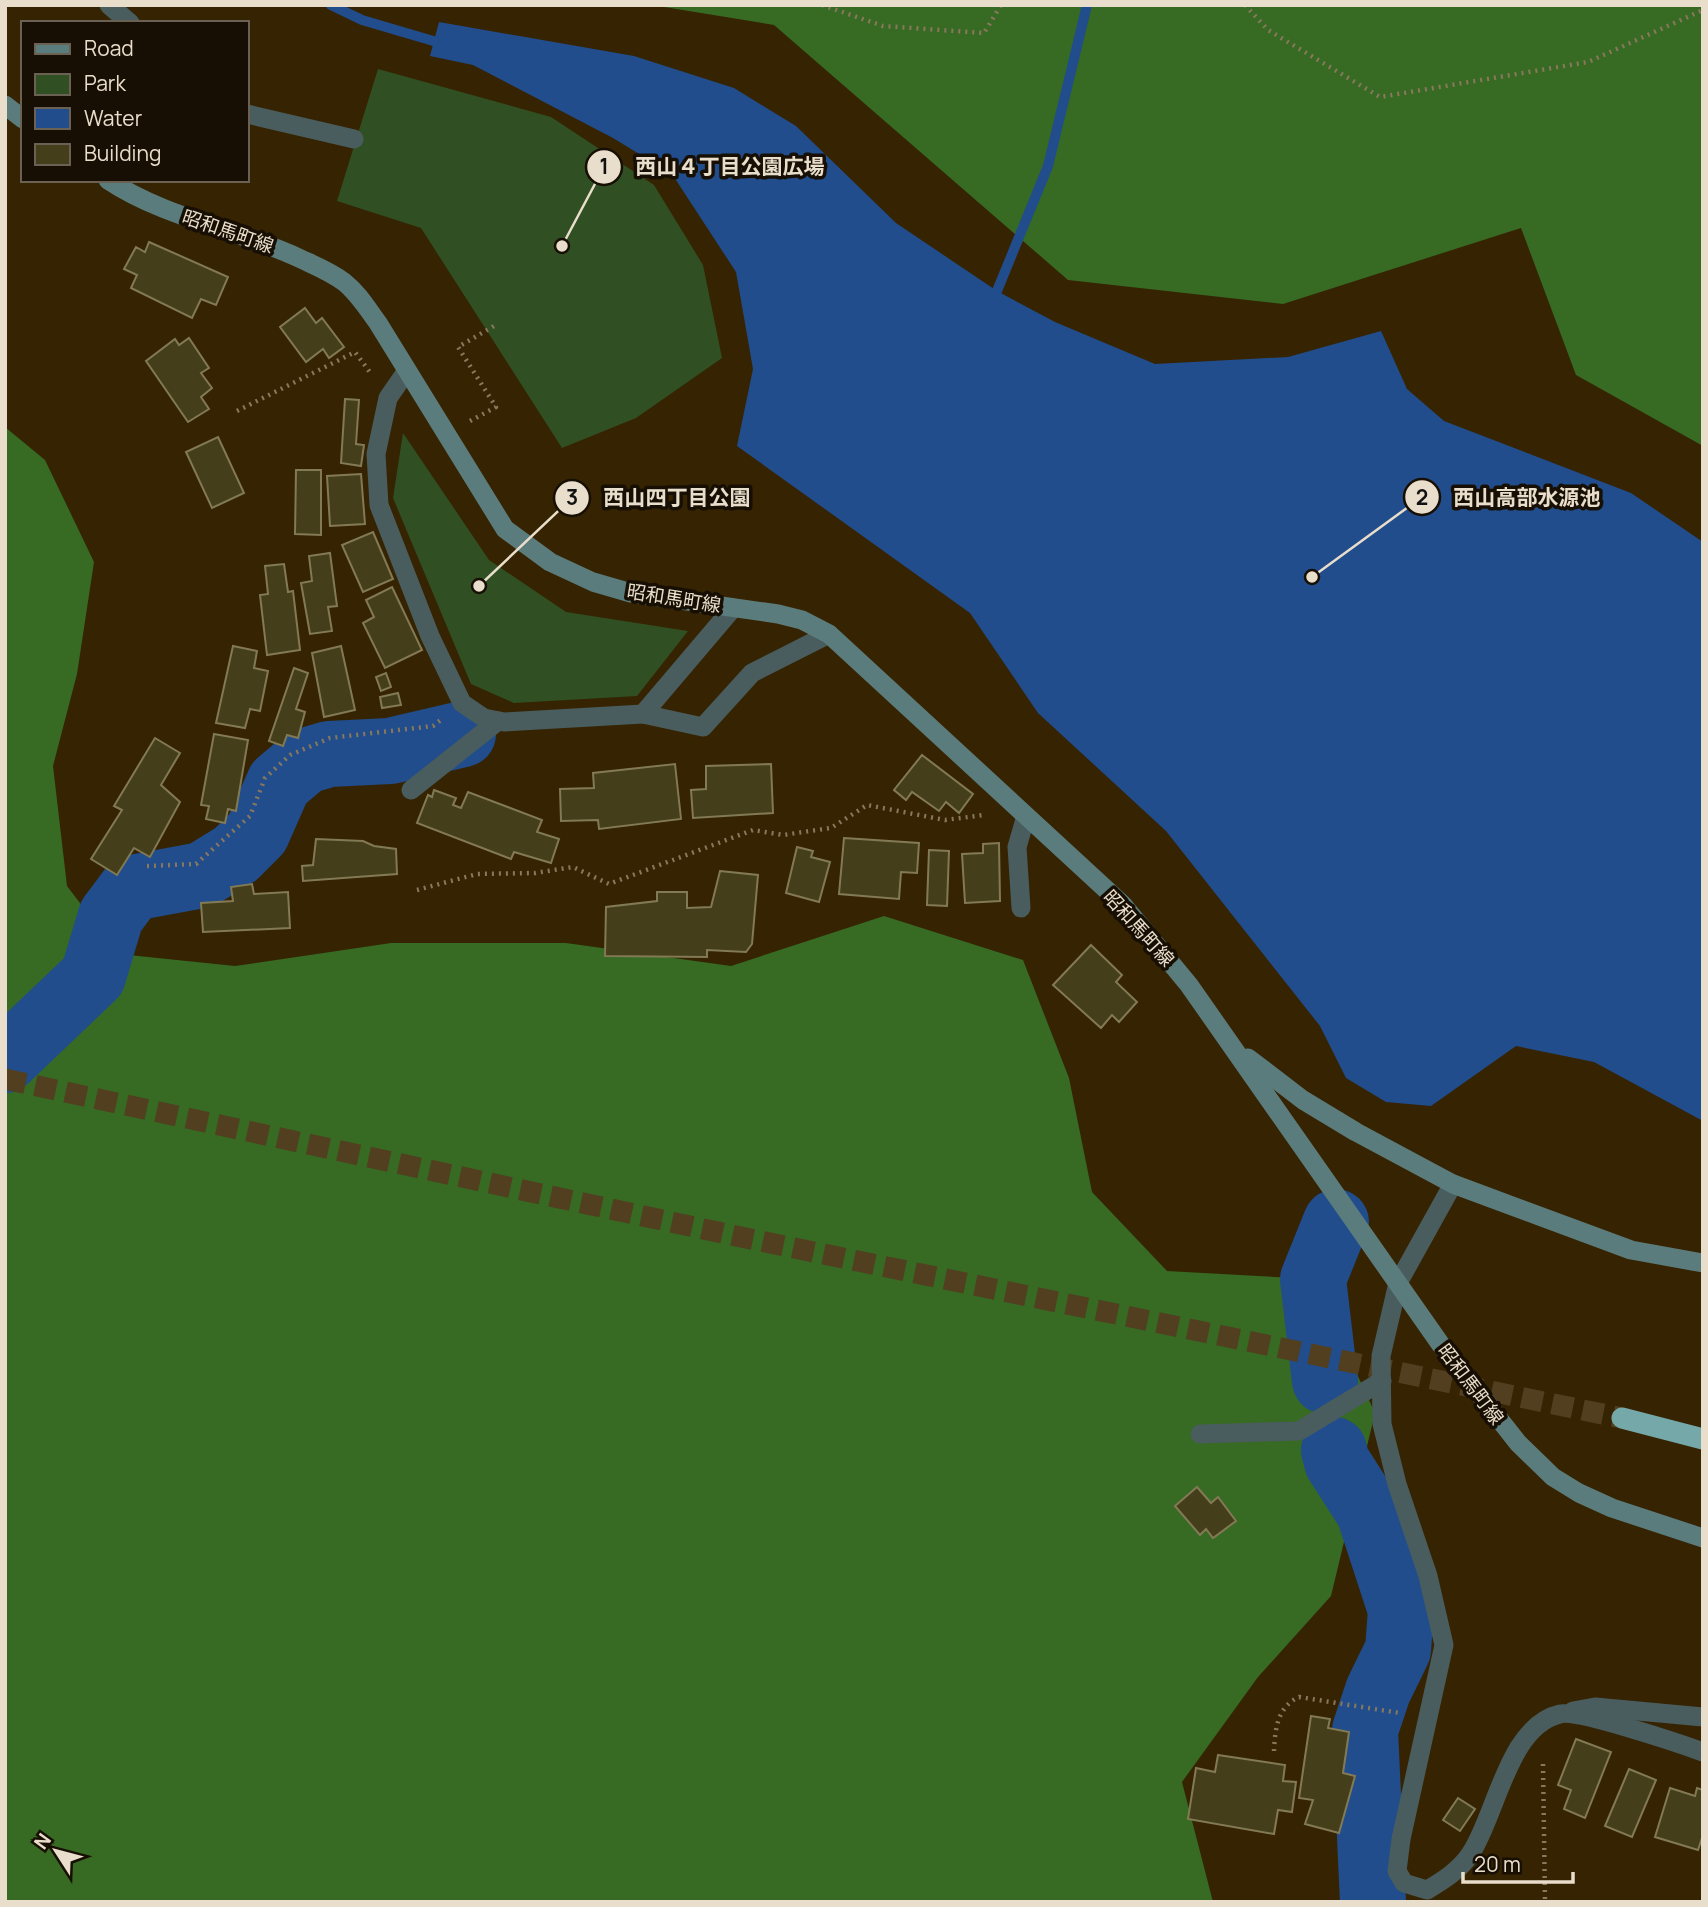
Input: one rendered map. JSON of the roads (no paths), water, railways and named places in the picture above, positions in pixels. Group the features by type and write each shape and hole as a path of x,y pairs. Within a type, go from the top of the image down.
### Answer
{"highway":[{"path":"1622,1418 1703,1439"}],"main road":[{"path":"5,105 21,117"},
{"name":"昭和馬町線","path":"111,182 128,193 173,213 280,249 333,274 358,294 505,529 550,562 593,582 631,593 802,620 828,634 1123,905 1189,985 1491,1412 1553,1477 1612,1508 1703,1538"},
{"name":"昭和馬町線","path":"1233,1046 1314,1106 1453,1184 1631,1250 1703,1264"}],"street":[{"path":"109,5 128,21"},
{"path":"248,114 354,139"},
{"path":"406,372 388,398 376,454 379,505 430,636 462,703 484,718 498,721 643,713 703,727 752,673 828,634"},
{"path":"643,713 733,608"},
{"path":"411,790 498,721"},
{"path":"1021,908 1017,847 1026,816"},
{"path":"1453,1184 1398,1283 1381,1356 1385,1436 1397,1484 1428,1576 1444,1645 1401,1839 1397,1871 1410,1886 1427,1890 1458,1870 1472,1852 1515,1752 1541,1721 1562,1713 1595,1707 1703,1717"},
{"path":"1200,1434 1299,1431 1382,1381"},
{"path":"1562,1713 1662,1737 1703,1752"}],"water":[{"path":"439,22 634,56 734,88 796,126 896,223 997,291 1055,322 1155,364 1288,357 1381,331 1407,389 1444,421 1631,493 1703,542 1703,1121 1594,1062 1516,1046 1431,1106 1386,1102 1346,1078 1320,1026 1166,831 1038,713 970,613 737,446 753,369 736,272 672,174 613,138 473,65 430,56"}],"waterway":[{"path":"331,5 362,20 447,45"},
{"path":"997,291 1048,166 1087,5"},
{"path":"5,1060 93,976 111,916 132,888 202,875 236,854 257,833 279,783 305,761 329,754 390,751 463,734"},
{"path":"1325,1381 1313,1279 1336,1222"},
{"path":"1334,1450 1337,1462 1369,1512 1401,1610 1398,1650 1378,1691 1365,1730 1373,1902"}],"tunnel":[{"path":"5,1079 741,1237 1622,1418"}],"place":[{"name":"西山４丁目公園広場","path":"562,246"},
{"name":"西山高部水源池","path":"1312,577"},
{"name":"西山四丁目公園","path":"479,586"}]}
